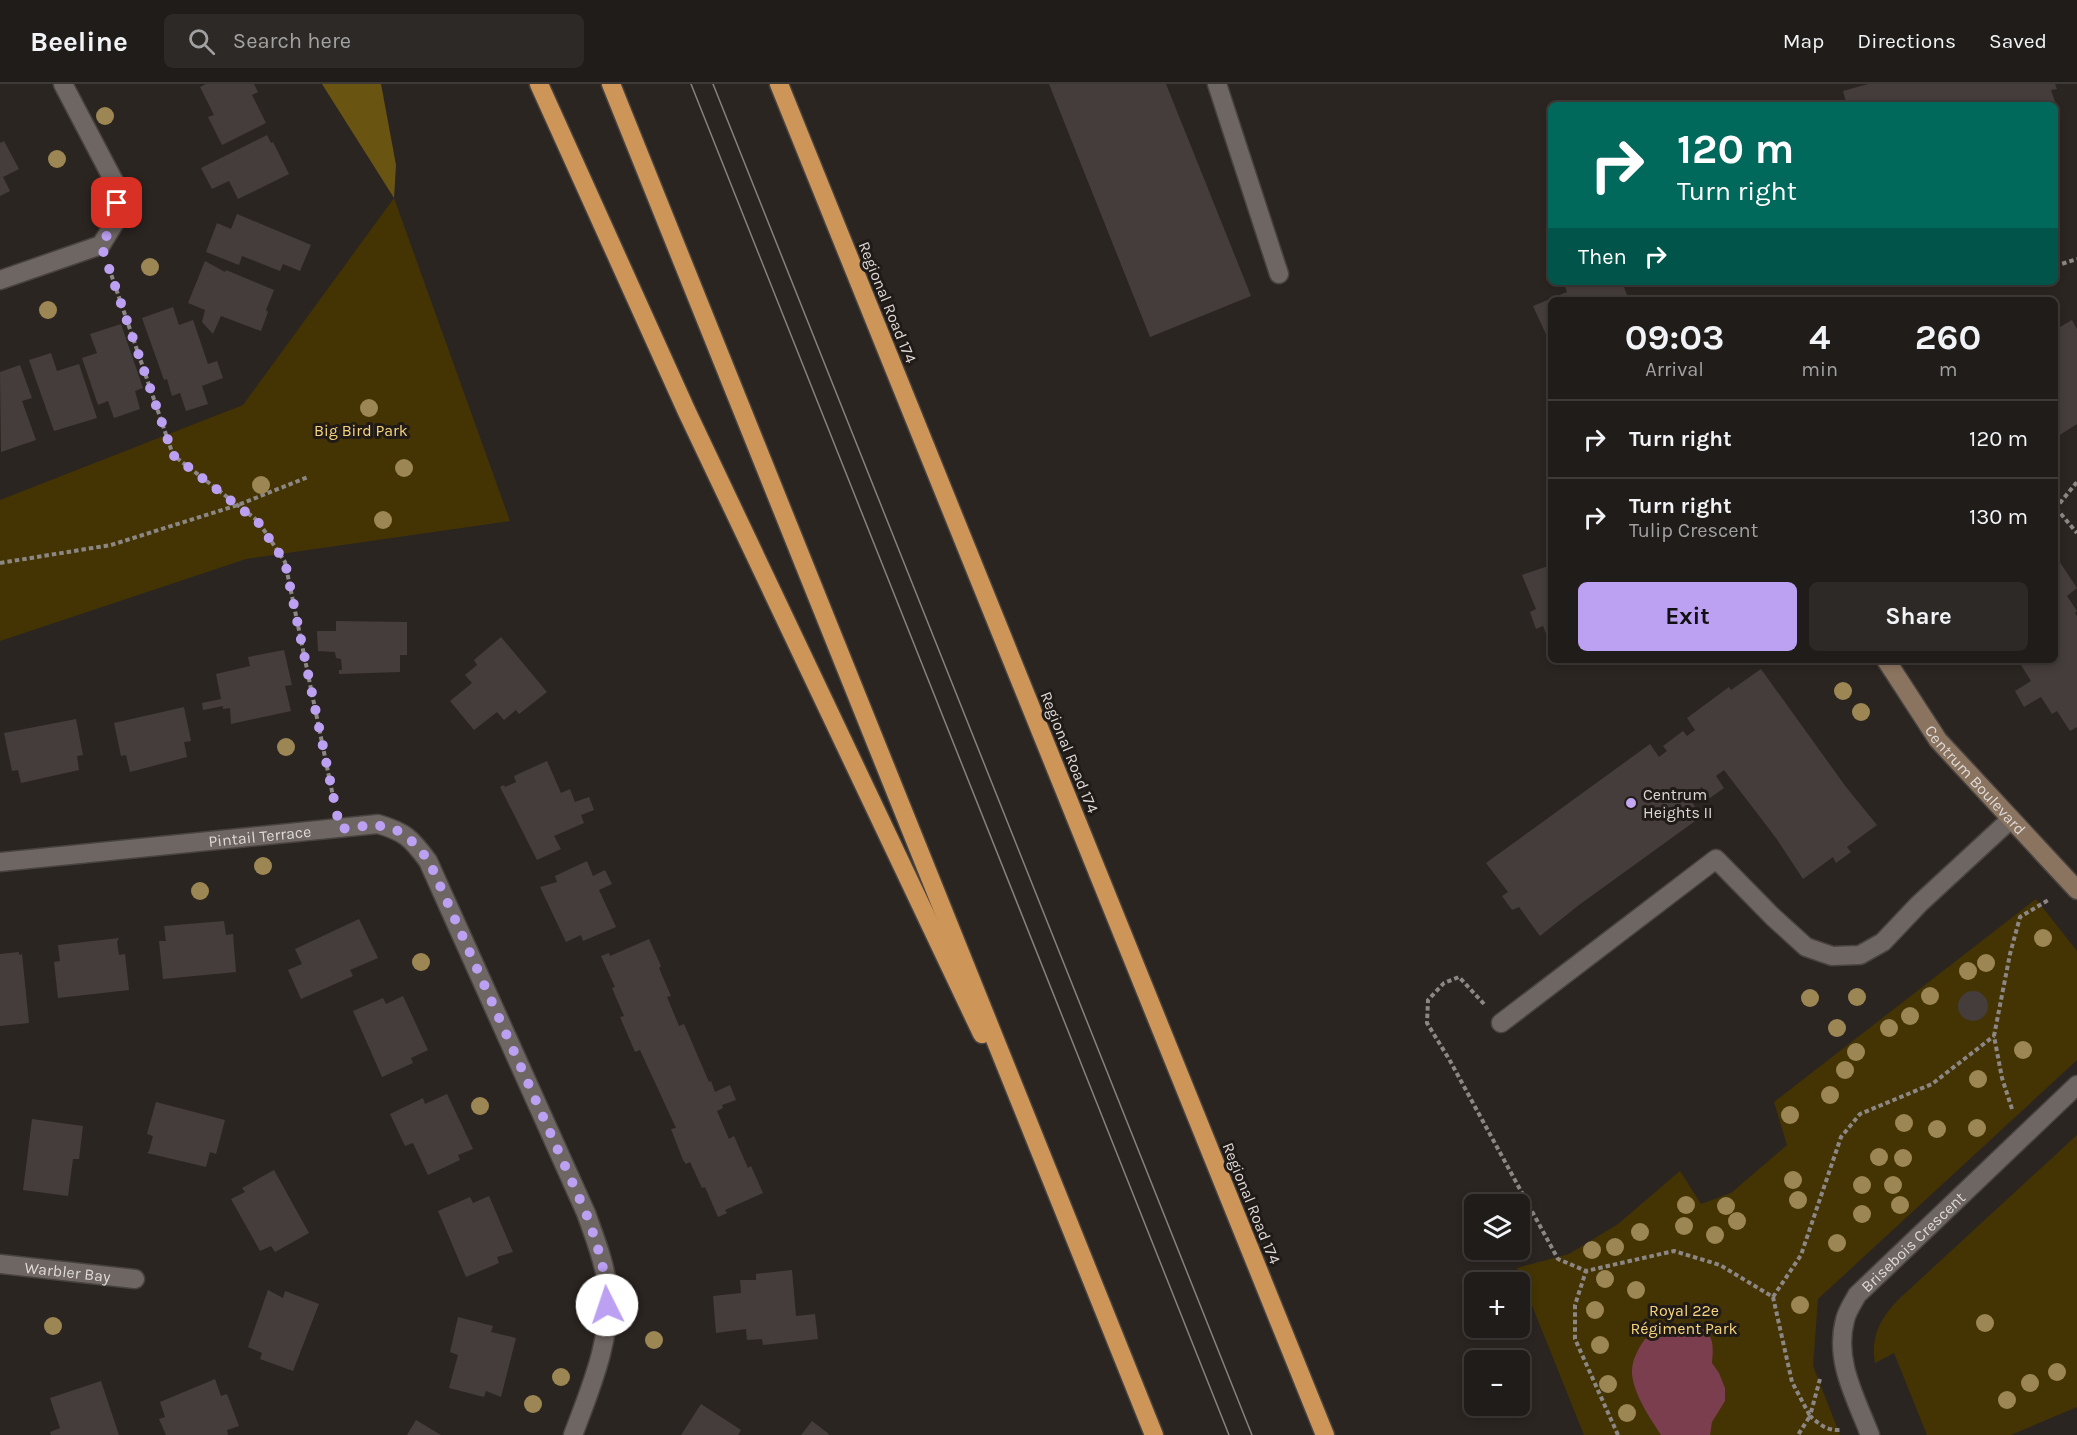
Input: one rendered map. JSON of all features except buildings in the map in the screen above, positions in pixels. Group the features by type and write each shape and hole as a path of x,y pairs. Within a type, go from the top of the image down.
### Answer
{"highway":[{"path":"539,84 687,412 1065,1210"},
{"path":"611,84 1154,1435"},
{"name":"Regional Road 174","path":"779,84 1325,1435"}],"street":[{"path":"0,280 101,245 117,219 117,187 63,84"},
{"path":"1217,84 1279,274"},
{"name":"Centrum Boulevard","path":"1888,663 1938,740 2074,886"},
{"path":"1501,1023 1716,859 1773,917 1806,946 1832,956 1860,955 1883,942 1919,904 2011,819"},
{"name":"Pintail Terrace","path":"0,862 378,824 398,830 414,841 429,861 586,1213 599,1248 607,1285 606,1325 599,1365 573,1435"},
{"name":"Brisebois Crescent","path":"1870,1435 1843,1366 1840,1344 1845,1318 1857,1295 2077,1085"},
{"name":"Warbler Bay","path":"0,1264 135,1279"}],"path":[{"path":"101,245 173,455 258,522 285,562 340,829"},
{"path":"2058,265 2077,259"},
{"path":"0,563 111,545 238,505 308,477"},
{"path":"2058,504 2077,482"},
{"path":"2058,511 2077,533"},
{"path":"2022,1139 2002,1078 1994,1036 2010,954 2020,917 2074,886"},
{"path":"1501,1023 1460,977 1444,983 1428,1000 1426,1023 1449,1059 1558,1259 1586,1271 1674,1251 1720,1265 1773,1297 1792,1382 1810,1416 1798,1435"},
{"path":"1773,1297 1801,1255 1841,1137 1860,1114 1932,1084 1994,1036"},
{"path":"1586,1271 1575,1305 1575,1339 1618,1435"}],"green space":[{"name":"Big Bird Park","path":"394,198 510,521 246,559 0,641 0,500 243,405"},
{"name":"Royal 22e Régiment Park","path":"2036,899 2077,951 2077,1060 1818,1299 1813,1366 1840,1435 1584,1435 1530,1300 1530,1272 1519,1272 1517,1268 1569,1254 1618,1224 1680,1171 1701,1204 1731,1193 1787,1145 1774,1102"},
{"path":"2077,1135 2077,1407 2011,1435 1927,1435 1894,1353 1875,1363 1874,1345 1882,1320 1899,1299"}],"shaded area":[{"path":"322,84 381,84 396,165 394,198"},
{"path":"1693,1326 1700,1327 1709,1334 1713,1350 1712,1363 1725,1388 1725,1401 1712,1422 1710,1435 1661,1435 1643,1406 1633,1382 1634,1360 1645,1339 1679,1335"}],"tram line":[{"path":"691,84 1229,1435"},
{"path":"713,84 1252,1435"}],"place":[{"name":"Centrum Heights II","path":"1631,803"}],"route":[{"path":"117,203 117,219 101,245 173,455 258,522 285,562 340,829 378,824 398,830 414,841 429,861 586,1213 599,1248 607,1285 607,1305"}]}
